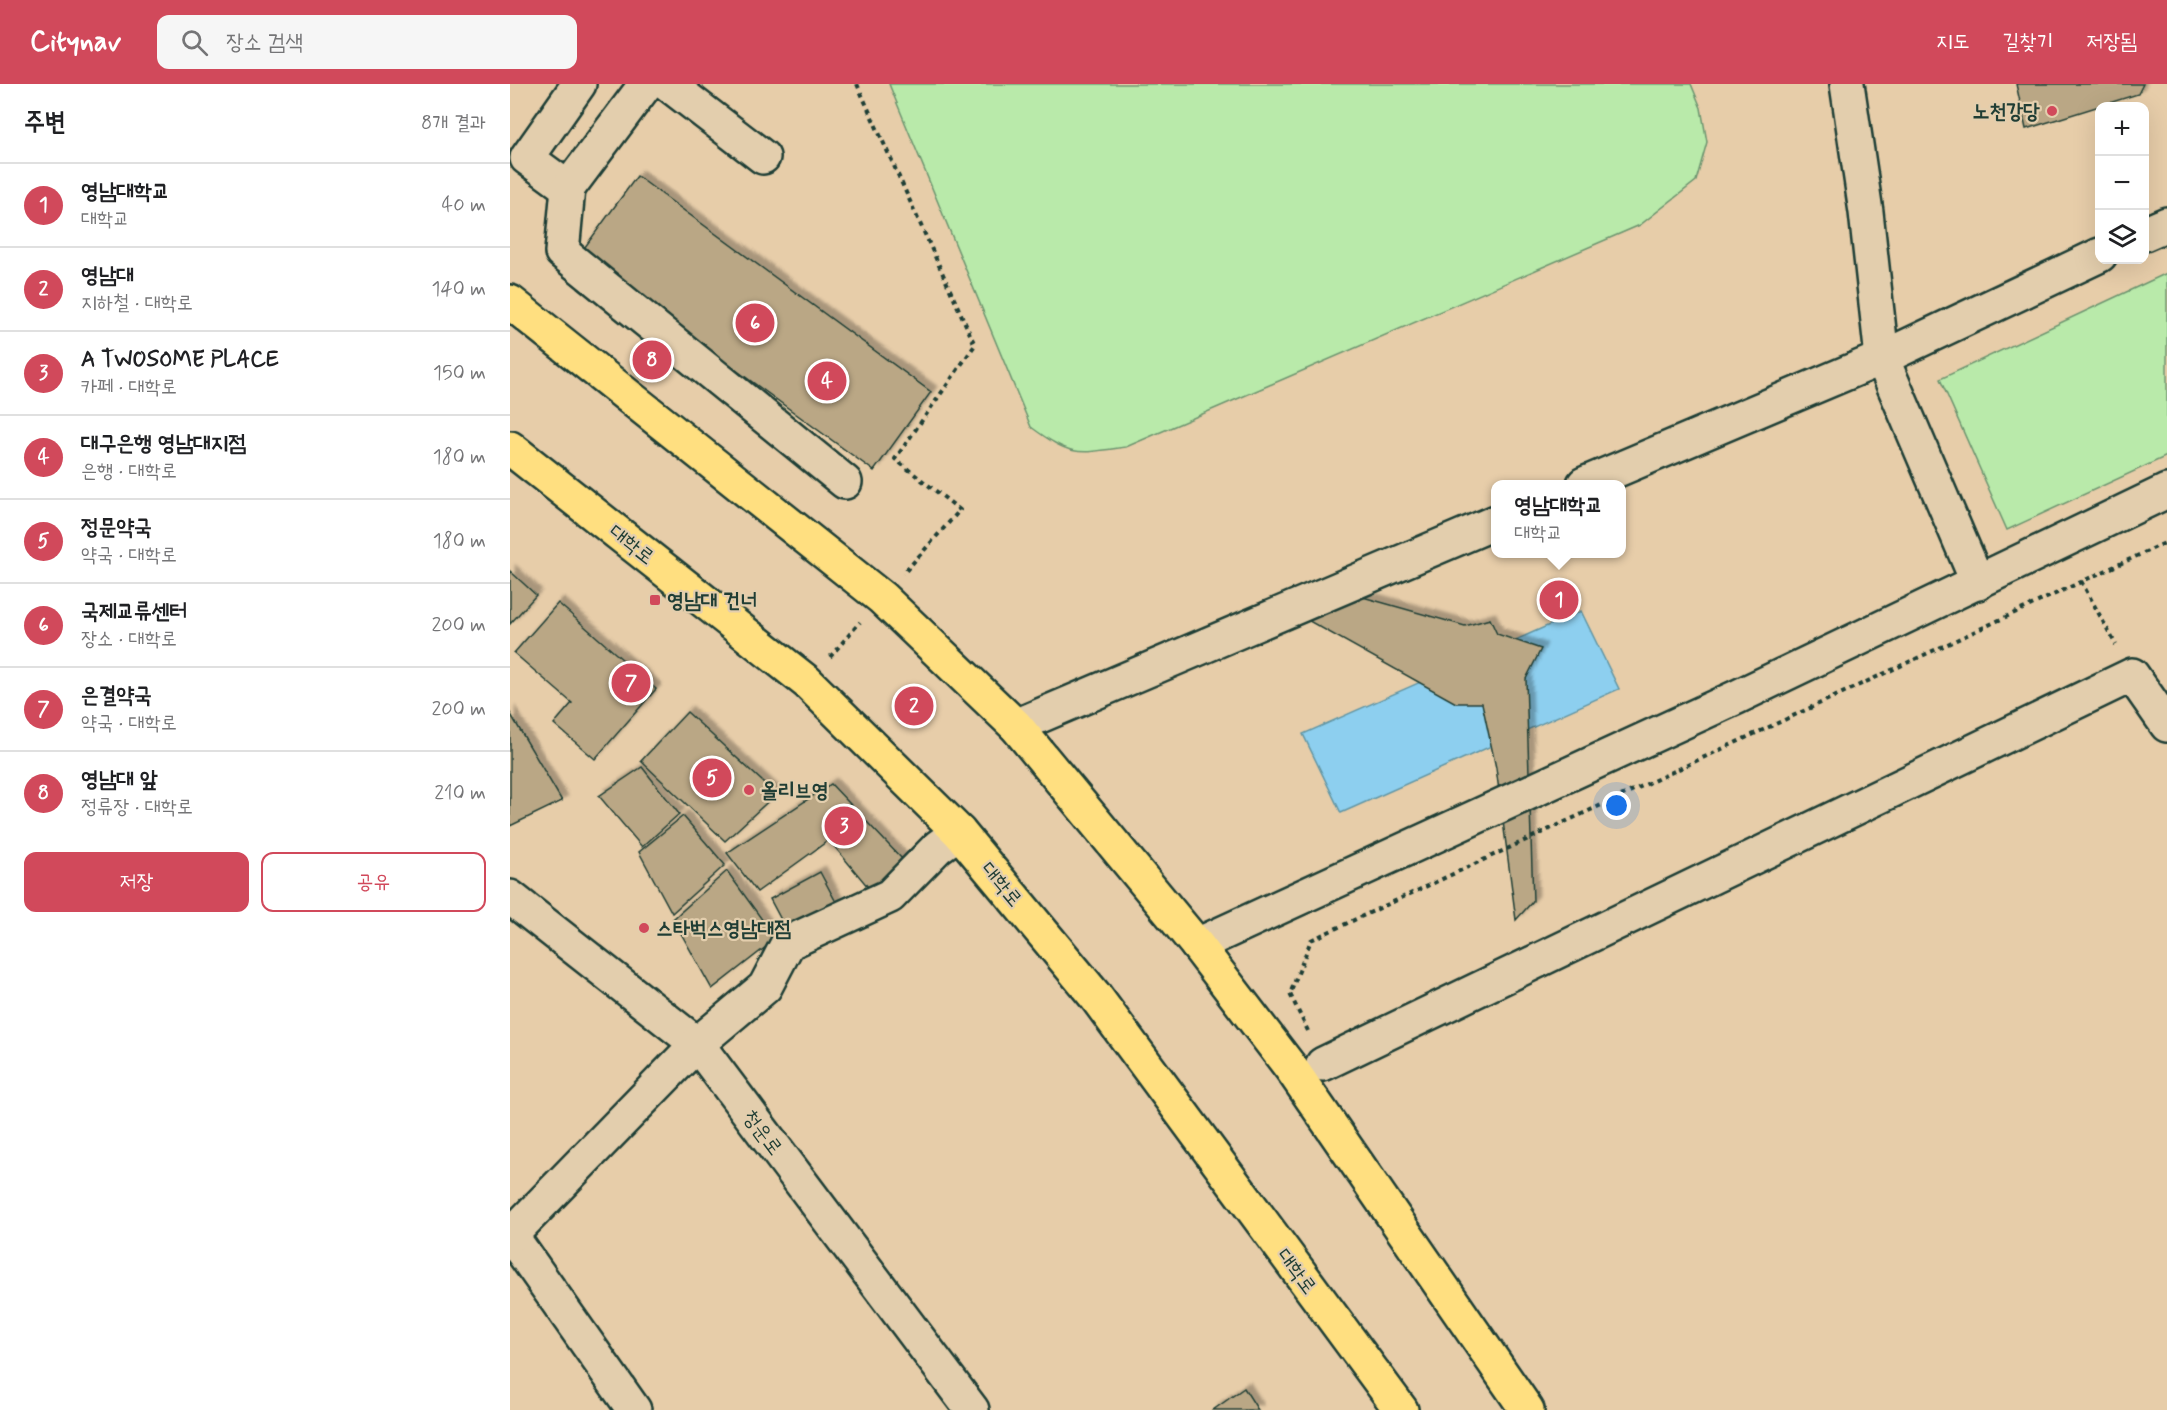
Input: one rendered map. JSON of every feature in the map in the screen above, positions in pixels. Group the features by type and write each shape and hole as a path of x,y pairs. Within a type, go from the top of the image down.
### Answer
{"main road":[{"path":"510,303 882,598 1016,726 1197,945 1291,1068 1527,1410"},
{"name":"대학로","path":"510,448 807,682 959,832 1096,997 1401,1410"}],"street":[{"path":"568,188 527,158 579,84"},
{"path":"646,84 568,188 562,252 845,482"},
{"path":"668,84 764,157"},
{"path":"1847,84 1866,212 1882,358 1978,583"},
{"path":"2149,232 2167,224"},
{"path":"1593,480 1882,358 2095,257"},
{"path":"1197,945 1978,583 2167,491"},
{"path":"1016,726 1491,524"},
{"path":"1323,1064 2132,675 2167,725"},
{"path":"634,1410 510,1235 698,1044 765,987 788,943 890,896 938,846 959,832"},
{"name":"청운로","path":"510,897 698,1044 972,1410"}],"path":[{"path":"807,682 960,510 895,459 975,345 857,84"},
{"path":"1323,1064 1290,994 1311,940 2080,580 2167,542"},
{"path":"2080,580 2132,675"}],"green space":[{"path":"889,84 1691,84 1701,108 1707,142 1696,181 1640,225 1126,447 1085,452 1056,444 1031,427"},
{"path":"2167,273 2167,456 2007,530 1940,379"}],"water":[{"path":"1581,611 1619,689 1341,813 1303,734"}],"building":[{"name":"노천강당","path":"2016,84 2143,84 2138,94 2112,102 2095,102 2095,107 2026,129"},
{"path":"637,176 931,392 874,471 579,255"},
{"path":"510,571 536,595 510,624"},
{"path":"1324,586 1465,626 1490,619 1497,634 1541,649 1526,679 1533,901 1516,920 1496,768 1482,703 1456,703 1275,602"},
{"path":"558,603 656,689 595,759 554,724 572,703 514,653"},
{"path":"687,712 776,794 725,841 641,761"},
{"path":"510,713 562,801 510,826"},
{"path":"642,767 679,814 642,847 599,796"},
{"path":"831,784 904,861 873,893 829,840 757,892 727,853"},
{"path":"683,816 725,865 672,913 639,852"},
{"path":"727,871 776,939 712,989 673,919"},
{"path":"820,872 837,904 787,931 770,899"},
{"path":"1244,1388 1258,1410 1213,1410"}],"place":[{"name":"노천강당","path":"2052,111"},
{"name":"국제교류센터","path":"755,323"},
{"name":"영남대 앞","path":"652,360"},
{"name":"대구은행 영남대지점","path":"827,381"},
{"name":"영남대 건너","path":"655,600"},
{"name":"영남대학교","path":"1559,600"},
{"name":"은결약국","path":"631,683"},
{"name":"영남대","path":"914,706"},
{"name":"정문약국","path":"712,778"},
{"name":"올리브영","path":"749,790"},
{"name":"A TWOSOME PLACE","path":"844,826"},
{"name":"스타벅스영남대점","path":"644,928"}]}
